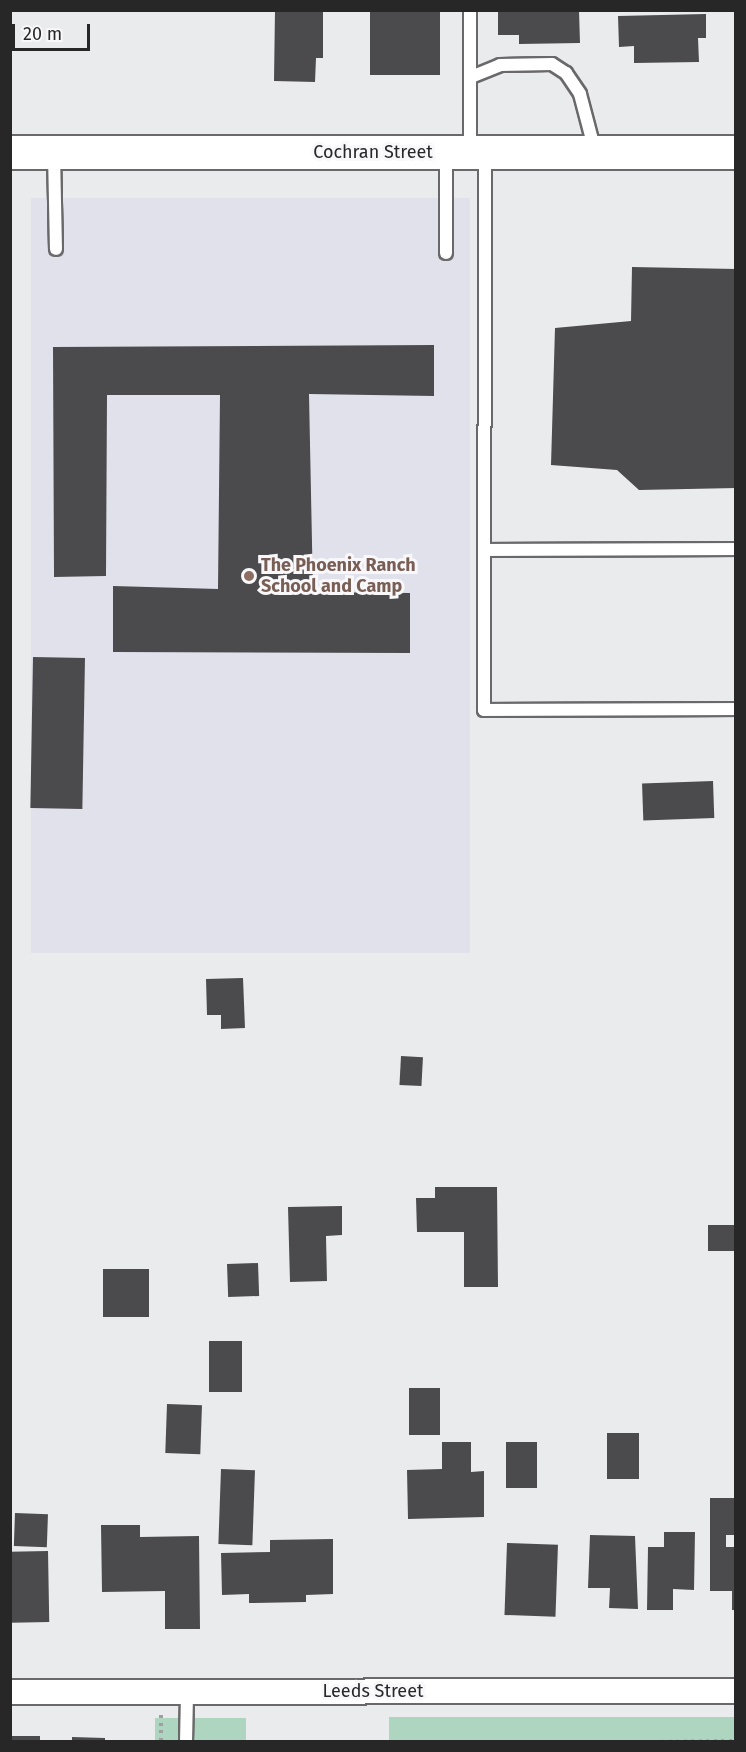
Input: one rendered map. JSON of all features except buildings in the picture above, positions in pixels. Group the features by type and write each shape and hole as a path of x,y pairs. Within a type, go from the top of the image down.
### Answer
{"main road":[{"name":"Cochran Street","path":"10,152 735,152"}],"street":[{"name":"Leeds Street","path":"10,1692 735,1691"}],"lane":[{"path":"470,10 471,77 467,152 485,550 484,710 735,709"},
{"path":"471,77 500,65 529,62 552,64 566,73 580,94 595,152"},
{"path":"54,152 56,249"},
{"path":"446,252 467,152"},
{"path":"485,550 735,549"},
{"path":"186,1742 187,1693"}],"path":[{"path":"654,1742 735,1741"}],"shaded area":[{"name":"The Phoenix Ranch School and Camp","path":"31,198 470,198 470,953 31,953"}],"green space":[{"path":"389,1717 735,1717 735,1741 389,1741"},
{"path":"155,1718 246,1718 246,1741 155,1741"}],"place":[{"name":"The Phoenix Ranch School and Camp","path":"249,576"}]}
